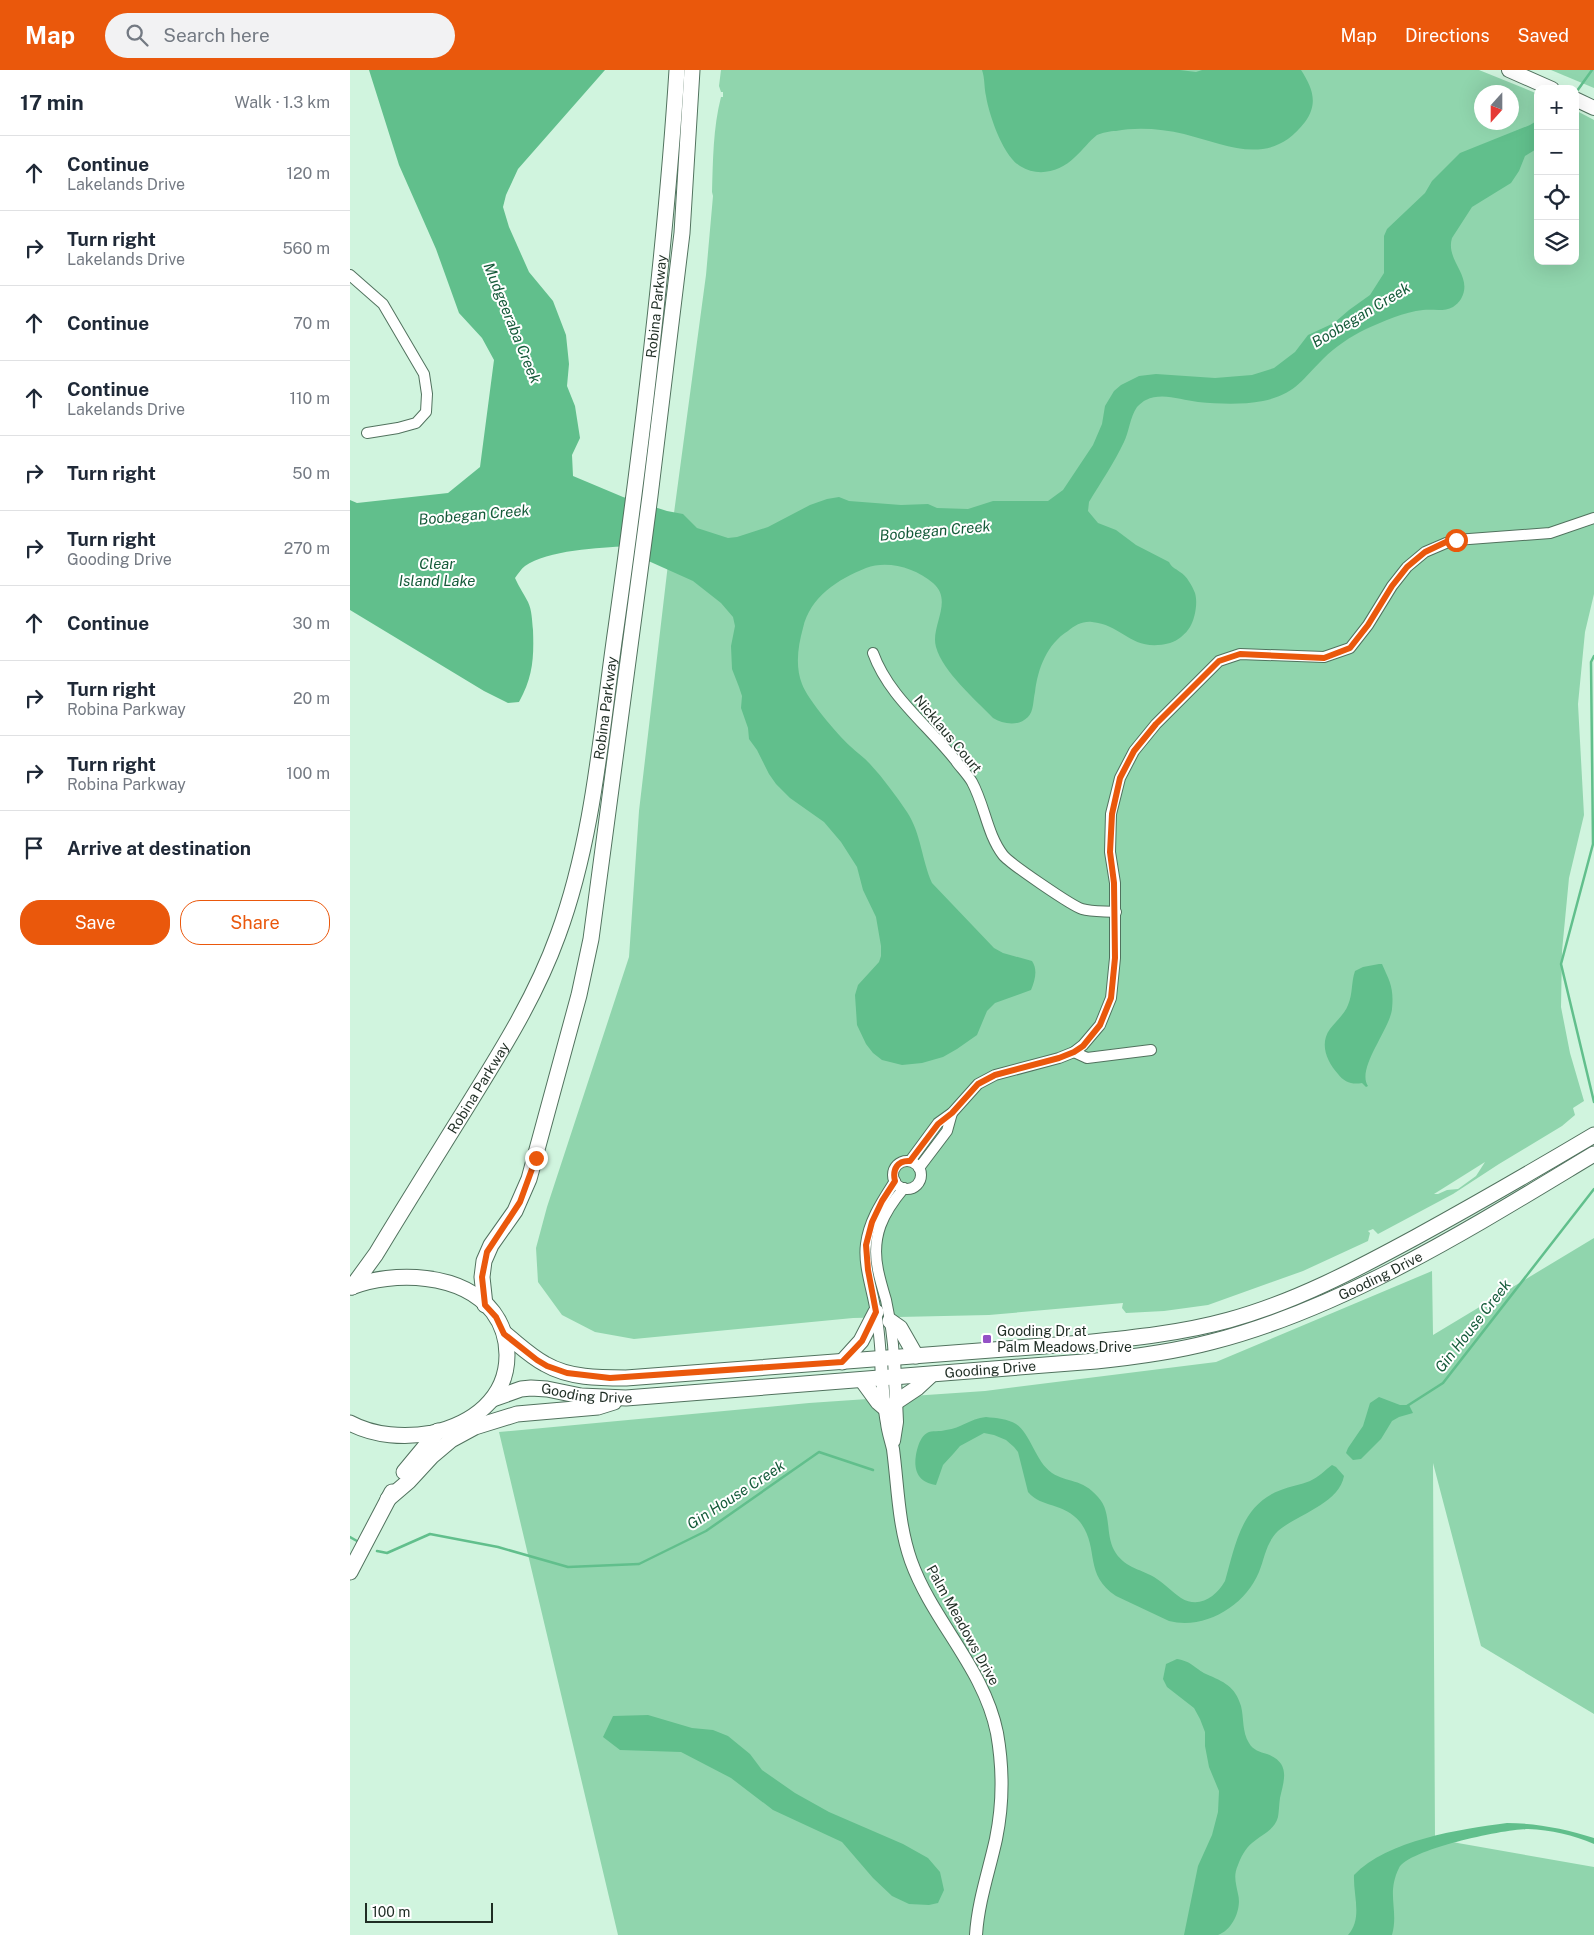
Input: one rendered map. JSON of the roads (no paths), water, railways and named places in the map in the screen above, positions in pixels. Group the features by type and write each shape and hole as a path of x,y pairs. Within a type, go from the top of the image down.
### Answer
{"main road":[{"name":"Robina Parkway","path":"351,1287 376,1254 510,1036 539,980 557,938 577,876 591,809 635,490 666,219 676,70"},
{"name":"Robina Parkway","path":"485,1305 482,1277 484,1261 491,1245 516,1211 530,1179 586,966 591,939 650,496 682,233 692,70"},
{"path":"1509,70 1543,85"},
{"path":"1579,101 1594,108"},
{"name":"Gooding Drive","path":"504,1334 547,1366 567,1373 595,1377 626,1378 916,1356 1156,1335 1197,1328 1257,1312 1297,1296 1377,1258 1494,1194 1594,1135"},
{"name":"Gooding Drive","path":"493,1399 531,1388 581,1396 626,1398 930,1376 1156,1354 1212,1342 1260,1328 1310,1308 1388,1271 1496,1212 1594,1154"},
{"path":"350,1423 366,1430 392,1435 420,1434 438,1431 472,1418 493,1399 499,1389 505,1370 507,1351 504,1334 496,1317 485,1305 467,1292 429,1279 394,1277 351,1287"},
{"path":"842,1362 862,1341 876,1312"},
{"path":"890,1321 900,1328 916,1356"},
{"path":"862,1380 878,1402 891,1405 917,1388 930,1376"},
{"path":"388,1499 442,1447 482,1424 517,1414 598,1407 626,1398"},
{"path":"350,1572 388,1499 411,1462 438,1431"}],"street":[{"path":"350,274 383,304 424,374 427,394 426,412 416,423 367,433"},
{"path":"910,1161 938,1124 952,1113 978,1084 995,1075 1059,1058 1074,1052 1083,1046 1100,1025 1111,998 1115,958 1116,912 1110,852 1112,814 1120,778 1134,751 1156,724 1219,661 1240,654 1324,658 1350,648 1368,625 1392,586 1407,567 1425,552 1446,542 1456,540 1550,533 1594,518"},
{"name":"Nicklaus Court","path":"873,653 878,667 890,688 951,755 971,781 983,806 990,832 1004,856 1081,908 1116,912"},
{"path":"1074,1052 1087,1058 1151,1050"},
{"path":"895,1181 904,1188 912,1188 918,1183 921,1176 920,1168 947,1131 952,1113"},
{"path":"887,1358 868,1270 866,1245 872,1222 882,1201 895,1181 895,1168 902,1162 910,1161 920,1168"},
{"path":"887,1358 890,1321 875,1249 879,1228 888,1208 904,1188"},
{"name":"Palm Meadows Drive","path":"887,1358 891,1405 897,1422 893,1448 902,1531 911,1561 924,1590 977,1677 997,1733 1001,1764 1001,1800 996,1837 977,1914 976,1935"}],"water":[{"path":"369,70 605,70 518,169 506,195 503,207 509,227 529,272 553,301 566,335 569,364 567,386 575,406 580,438 572,455 573,476 623,497 683,514 697,528 728,538 768,527 810,505 839,497 849,501 901,505 928,504 937,508 968,509 993,501 1048,501 1063,490 1093,445 1102,424 1105,406 1114,391 1121,385 1139,376 1156,374 1215,378 1252,375 1274,368 1295,352 1308,335 1334,323 1370,295 1384,273 1384,236 1387,229 1425,193 1432,181 1460,153 1534,122 1534,150 1525,156 1519,171 1511,183 1472,207 1452,238 1452,254 1464,283 1461,299 1453,307 1409,313 1366,329 1333,350 1297,386 1283,395 1274,398 1230,404 1158,397 1145,401 1137,407 1124,442 1089,502 1088,511 1098,523 1116,530 1136,545 1169,562 1191,584 1195,593 1196,610 1190,627 1178,639 1170,643 1146,644 1137,642 1103,624 1089,622 1076,625 1054,643 1045,657 1038,674 1030,715 1020,722 1010,724 993,718 960,685 945,666 936,647 935,639 942,606 939,590 933,583 918,573 892,565 866,568 845,578 827,590 812,607 803,628 798,656 798,670 805,691 838,734 880,776 907,812 912,820 932,883 994,948 1003,953 1032,961 1035,968 1035,979 1031,990 995,1003 987,1011 977,1035 943,1057 922,1063 902,1065 882,1060 873,1053 866,1044 857,1025 855,995 858,985 879,962 881,946 876,917 863,890 857,867 841,842 824,822 790,798 776,784 749,739 748,728 741,708 742,696 732,669 731,646 735,626 733,617 721,603 693,581 644,559 627,546 560,553 535,561 524,567 515,578 528,602 531,612 533,630 532,667 524,693 519,702 508,703 484,691 350,610 350,500 357,503 448,493 480,467 494,360 482,338 459,313 436,249 399,165"},
{"path":"982,70 1180,70 1196,72 1202,70 1301,70 1311,89 1313,102 1305,122 1292,136 1278,145 1263,149 1232,147 1167,131 1150,129 1124,130 1097,135 1063,166 1049,171 1035,172 1020,166 1008,154 990,114"},
{"path":"1382,964 1391,985 1392,1009 1386,1027 1366,1070 1368,1086 1366,1087 1362,1083 1355,1084 1340,1077 1328,1058 1325,1041 1330,1029 1348,1005 1355,971 1363,967"},
{"path":"1379,1397 1400,1405 1409,1405 1413,1413 1392,1421 1381,1439 1361,1459 1353,1460 1346,1453 1348,1448 1363,1426 1370,1403"},
{"path":"986,1417 1006,1420 1016,1424 1026,1434 1046,1468 1058,1476 1086,1487 1098,1497 1107,1516 1111,1543 1122,1560 1154,1577 1181,1598 1194,1602 1206,1600 1212,1596 1225,1581 1242,1528 1248,1516 1257,1505 1281,1490 1313,1479 1332,1465 1344,1476 1340,1486 1326,1501 1278,1531 1268,1545 1253,1584 1234,1605 1222,1613 1196,1622 1169,1621 1116,1596 1106,1588 1095,1570 1089,1541 1080,1522 1067,1511 1039,1501 1028,1492 1018,1452 1006,1440 984,1433 960,1446 943,1465 936,1485 924,1481 920,1477 915,1462 919,1443 927,1433 952,1429"},
{"path":"1177,1659 1190,1663 1232,1689 1239,1699 1244,1730 1249,1743 1257,1750 1280,1762 1284,1773 1276,1822 1271,1829 1245,1850 1236,1869 1235,1876 1239,1906 1232,1924 1218,1935 1184,1935 1198,1866 1212,1835 1218,1812 1219,1791 1209,1767 1205,1746 1205,1732 1200,1719 1194,1708 1167,1687 1163,1679 1166,1664"},
{"path":"648,1715 692,1728 713,1730 728,1736 750,1754 762,1770 795,1793 829,1812 903,1844 928,1858 940,1872 944,1890 938,1903 929,1905 909,1904 892,1896 873,1878 842,1842 773,1810 731,1778 681,1752 620,1750 603,1737 613,1716"},
{"path":"1507,1823 1540,1825 1573,1832 1594,1838 1594,1844 1545,1830 1528,1829 1480,1836 1438,1847 1406,1861 1399,1868 1393,1886 1394,1926 1392,1935 1348,1935 1353,1928 1356,1914 1354,1875 1368,1863 1385,1853 1426,1838"}],"waterway":[{"path":"1579,88 1592,70"},
{"path":"1594,656 1591,662 1593,844 1561,964 1594,1102"},
{"name":"Gin House Creek","path":"1407,1406 1443,1383 1594,1189"},
{"name":"Gin House Creek","path":"377,1551 387,1553 430,1534 498,1547 568,1567 639,1564 706,1531 819,1452 873,1470"},
{"name":"Gin House Creek","path":"350,1537 357,1541"}],"place":[{"name":"Gooding Dr at Palm Meadows Drive","path":"987,1339"}],"water label":[{"name":"Boobegan Creek","path":"1361,315"},
{"name":"Mudgeeraba Creek","path":"512,323"},
{"name":"Boobegan Creek","path":"474,515"},
{"name":"Boobegan Creek","path":"935,531"},
{"name":"Clear Island Lake","path":"437,572"}]}
